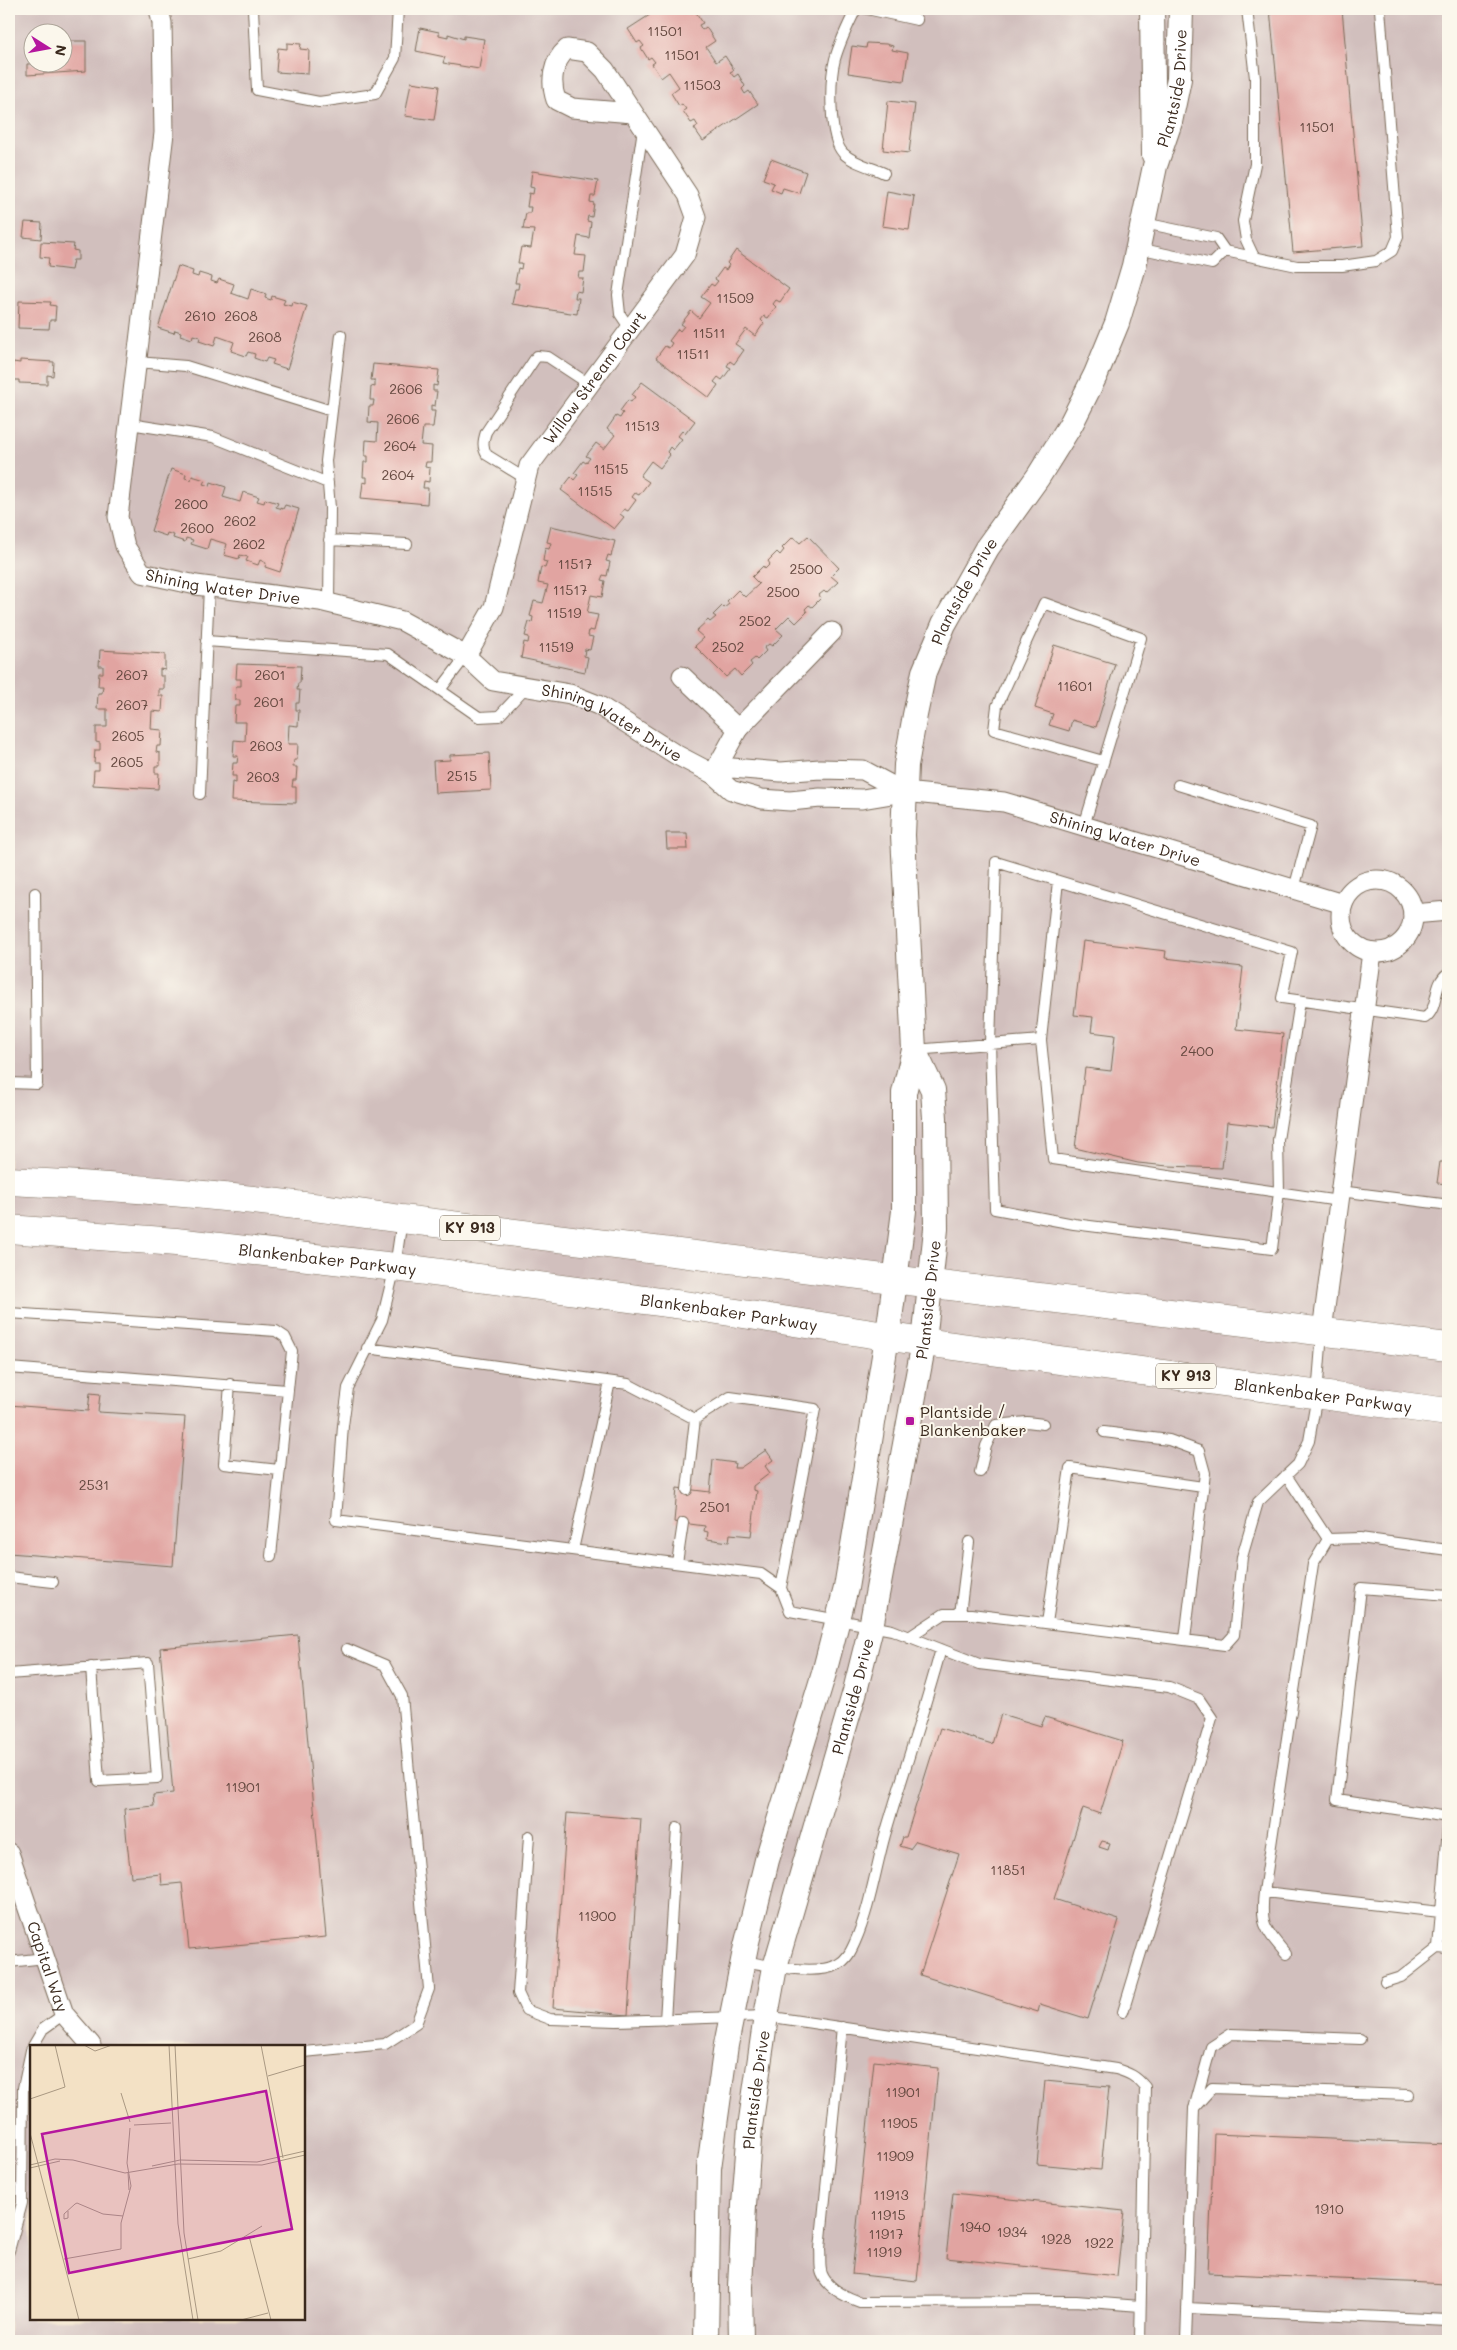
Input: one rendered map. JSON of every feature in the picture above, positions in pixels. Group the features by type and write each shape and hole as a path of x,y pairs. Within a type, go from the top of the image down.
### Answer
{"main road":[{"name":"KY 913","path":"9,1181 79,1184 282,1202 402,1219 1448,1347"},
{"name":"Blankenbaker Parkway","path":"9,1229 176,1242 395,1267 698,1307 924,1342 1448,1412"}],"street":[{"name":"Shining Water Drive","path":"160,9 162,24 164,133 118,517 125,546 142,573 209,587 329,603 402,620 466,656 493,681 570,694 598,705 675,754 713,774 731,790 762,799 790,801 820,798 862,799 904,792 1004,802 1343,904"},
{"name":"Plantside Drive","path":"1152,9 1152,135 1155,166"},
{"name":"Plantside Drive","path":"706,2341 709,2168 731,2017 767,1860 846,1588 887,1336 904,1212 904,1093 914,1050 903,845 904,792 906,765 924,672 944,624 987,548 1038,477 1071,424 1096,374 1117,323 1138,248 1155,166 1170,122 1179,79 1180,9"},
{"name":"Willow Stream Court","path":"466,656 494,607 529,466 685,255 696,217 688,195 638,121"},
{"path":"713,774 738,729 832,632"},
{"path":"682,676 738,729"},
{"name":"Shining Water Drive","path":"713,774 732,768 781,772 820,769 863,770 904,792"},
{"path":"1370,880 1382,880 1394,884 1404,892 1410,902 1413,914 1411,927 1405,938 1396,946 1385,951 1372,952 1355,945 1344,931 1341,922 1343,904 1349,893 1358,885 1370,880"},
{"path":"1413,914 1448,911"},
{"path":"1322,1331 1372,952"},
{"name":"Plantside Drive","path":"741,2341 740,2286 750,2127 775,1966 855,1691 871,1627 924,1342 931,1284 936,1202 935,1118 933,1090 914,1050"},
{"path":"788,1791 823,1802"},
{"name":"Capital Way","path":"9,1853 16,1895 45,1958 64,2014 92,2045"}],"lane":[{"path":"253,9 258,90 319,102 375,94 395,58 398,9"},
{"path":"856,9 844,32 835,60 832,122 838,147 844,154 851,159 884,173"},
{"path":"867,9 917,20"},
{"path":"1246,9 1255,78 1255,164 1243,221 1246,240 1254,257"},
{"path":"1144,223 1216,238 1224,251 1297,266 1342,266 1376,261 1392,251 1398,237 1380,9"},
{"path":"630,329 620,314 618,295 638,121"},
{"path":"1138,248 1212,264 1224,251"},
{"path":"329,603 328,482 326,461 341,335"},
{"path":"526,478 487,455 484,450 484,439 486,432 534,360 537,356 548,357 590,384"},
{"path":"137,362 186,366 332,411"},
{"path":"130,424 213,437 328,482"},
{"path":"329,540 407,544"},
{"path":"200,794 209,587"},
{"path":"1084,826 1141,638 1044,602 997,706 994,730 1103,761"},
{"path":"206,642 388,654 479,717 499,716 526,687"},
{"path":"440,690 466,656"},
{"path":"1178,785 1312,826 1294,889"},
{"path":"1300,1001 1278,1140 1279,1192 1272,1248 1074,1224 995,1209 990,1043 996,862 1292,952 1282,998 1425,1018 1432,1010 1440,981 1448,973"},
{"path":"1058,881 1041,1040 1054,1159 1279,1192 1442,1204 1448,1207"},
{"path":"9,1083 37,1084 34,893"},
{"path":"914,1050 1041,1040"},
{"path":"402,1219 395,1267 382,1320 348,1388 343,1426 336,1520 761,1574 781,1588"},
{"path":"9,1313 276,1331 285,1337 292,1351 271,1556"},
{"path":"909,1637 944,1614 960,1614 1225,1645 1234,1635 1242,1557 1258,1502 1298,1464 1309,1441 1317,1395 1322,1331"},
{"path":"367,1348 628,1384 695,1419"},
{"path":"9,1368 288,1390"},
{"path":"573,1550 610,1382"},
{"path":"230,1384 224,1464 279,1470"},
{"path":"695,1419 730,1396 814,1409 781,1588 790,1611 892,1630 979,1664 1169,1687 1199,1699 1212,1718 1123,2012"},
{"path":"687,1490 695,1419"},
{"path":"980,1472 986,1446 996,1425 1027,1422 1043,1424"},
{"path":"1104,1432 1168,1440 1200,1451 1205,1473 1184,1639"},
{"path":"1047,1623 1070,1468 1203,1487"},
{"path":"1286,1475 1328,1539"},
{"path":"677,1563 683,1523"},
{"path":"1328,1539 1360,1538 1448,1550"},
{"path":"1286,1954 1267,1931 1261,1915 1313,1564 1328,1539"},
{"path":"960,1614 969,1542"},
{"path":"9,1577 54,1582"},
{"path":"1448,1595 1361,1588 1337,1800 1448,1817"},
{"path":"305,2052 385,2044 416,2024 429,1989 402,1696 385,1665 347,1649"},
{"path":"743,1961 775,1966 818,1969 837,1965 848,1956 856,1940 874,1882 885,1835 942,1649"},
{"path":"9,1674 91,1667 148,1663 157,1778 99,1782 91,1667"},
{"path":"665,2020 677,1828"},
{"path":"1385,1982 1402,1977 1443,1949 1440,1912 1447,1858 1448,1828"},
{"path":"529,1836 518,1993 526,2010 550,2019 617,2021 766,2016 1116,2069 1131,2073 1139,2079 1145,2086 1140,2341"},
{"path":"1264,1892 1440,1912"},
{"path":"9,1962 45,1958"},
{"path":"34,2045 44,2029 64,2014"},
{"path":"842,2027 820,2249 821,2272 827,2282 844,2297 860,2302 1076,2301 1140,2306"},
{"path":"1186,2341 1194,2108 1211,2048 1231,2034 1360,2039"},
{"path":"9,2251 22,2202 23,2088 30,2055"},
{"path":"1194,2108 1212,2088 1408,2095"},
{"path":"1187,2308 1448,2320"}],"shaded area":[{"path":"9,9 1448,9 1448,2341 9,2341"}],"building":[{"path":"659,9 689,9 691,13 695,11 703,23 699,25 702,30 706,27 715,41 706,47 716,62 725,56 734,70 730,72 734,77 738,74 745,86 742,89 745,94 749,91 758,104 703,141 694,128 698,126 695,121 691,123 683,111 686,109 682,104 679,106 671,93 679,87 669,72 661,78 652,64 655,62 651,57 648,59 641,48 644,46 640,41 637,43 628,29"},
{"path":"1270,9 1342,9 1363,246 1293,252"},
{"path":"420,28 439,32 439,35 448,37 448,34 464,39 464,36 484,39 479,69 443,63 445,57 416,51"},
{"path":"72,41 86,41 86,71 72,72"},
{"path":"287,43 301,44 300,49 309,50 308,74 276,72 278,48 287,49"},
{"path":"867,43 886,44 893,46 892,50 908,53 904,81 848,73 852,46 866,48"},
{"path":"27,72 71,72 27,75"},
{"path":"411,82 439,86 434,120 405,116"},
{"path":"888,101 915,104 909,153 883,150"},
{"path":"771,159 806,172 799,193 783,188 781,193 771,189 774,183 763,179"},
{"path":"532,171 598,181 595,196 591,196 590,202 594,203 592,217 588,216 587,221 591,222 589,238 578,236 575,255 586,256 584,272 579,272 578,278 583,278 581,292 576,291 575,298 579,298 577,314 512,304 515,289 518,289 519,283 515,283 518,268 521,269 522,263 518,263 521,247 531,248 534,230 523,229 526,213 530,213 531,207 527,207 529,193 533,194 534,188 530,187"},
{"path":"887,191 914,196 909,230 882,226"},
{"path":"25,222 42,223 41,239 23,237"},
{"path":"41,242 74,244 73,250 78,251 78,260 73,260 71,270 48,267 49,258 40,257"},
{"path":"736,250 789,289 780,302 776,300 773,304 776,307 768,318 764,316 761,320 764,323 755,336 746,329 735,344 744,350 734,364 730,361 727,366 731,368 722,380 718,377 714,382 718,385 709,398 656,358 665,346 669,348 672,343 669,341 678,329 680,331 684,326 681,324 691,311 699,318 710,303 701,297 711,284 714,286 718,281 715,279 723,268 726,270 729,265 727,263"},
{"path":"178,266 193,271 192,275 198,277 199,273 212,277 211,281 217,283 219,279 234,284 231,293 248,299 251,289 266,294 265,298 271,300 272,296 285,300 283,304 291,306 292,302 307,306 287,369 272,364 274,360 267,358 265,362 254,358 255,354 248,352 246,356 231,351 234,342 217,336 214,346 199,341 200,337 193,335 192,339 180,335 181,332 175,330 174,333 158,328"},
{"path":"19,301 51,302 50,305 56,306 55,320 50,320 49,329 18,328"},
{"path":"20,360 54,362 53,376 47,375 47,384 19,383 19,380 12,380 13,362 20,363"},
{"path":"373,364 439,370 437,386 433,385 433,391 437,391 435,406 431,405 431,411 435,411 433,427 423,427 421,445 432,446 431,462 426,462 425,467 430,468 429,482 424,481 423,488 428,488 427,504 361,498 363,482 367,483 367,477 363,477 364,462 368,462 368,456 365,456 366,440 377,441 378,423 368,422 369,406 373,406 374,400 370,400 371,386 375,387 375,380 371,380"},
{"path":"642,382 695,421 685,434 682,431 678,436 682,439 673,450 670,447 667,452 670,455 660,468 651,461 640,476 649,482 639,495 635,493 632,497 636,500 628,511 624,509 620,514 624,517 614,529 561,490 571,477 574,480 578,475 574,473 583,461 586,463 590,458 586,456 596,443 604,449 615,435 607,429 616,416 620,418 623,413 620,411 628,400 631,402 635,397 632,395"},
{"path":"171,469 186,474 185,478 191,480 192,476 205,480 203,484 210,486 211,482 226,487 223,497 240,502 243,492 259,497 257,501 264,503 265,499 278,503 276,507 283,509 285,505 299,509 280,572 265,567 266,563 260,560 258,565 246,561 248,557 240,555 239,559 224,555 227,544 210,539 207,549 191,544 193,540 186,538 185,542 173,538 174,535 167,533 166,536 151,531"},
{"path":"551,526 615,541 611,556 608,555 606,561 610,562 607,576 603,575 601,580 605,581 602,597 591,595 587,613 598,615 594,631 589,630 588,636 593,637 590,650 585,649 584,656 588,657 585,672 521,658 524,642 528,643 529,637 525,636 529,622 532,623 533,617 530,616 534,601 543,603 548,585 538,583 541,567 545,568 547,562 543,561 545,548 549,549 551,543 547,542"},
{"path":"808,536 839,568 831,576 838,582 826,593 824,591 819,595 821,598 812,607 809,605 805,609 807,612 796,623 789,616 776,629 783,635 772,646 769,644 764,648 766,651 757,660 755,658 750,662 752,665 741,676 735,669 726,677 695,646 704,638 696,631 708,620 710,622 716,617 713,615 722,606 724,608 729,604 727,601 738,590 745,597 759,584 752,577 763,566 765,569 770,564 768,561 777,552 780,555 784,550 782,548 793,537 800,543"},
{"path":"1054,645 1115,664 1096,727 1072,720 1069,731 1049,725 1053,714 1035,708"},
{"path":"100,650 165,654 165,670 160,669 160,676 164,676 164,689 159,689 159,696 163,696 162,712 152,711 151,729 162,730 161,746 157,746 156,752 160,753 160,766 155,766 155,773 159,773 158,789 93,785 94,770 99,770 99,763 94,763 95,750 100,750 100,743 96,742 96,727 107,727 107,709 97,709 98,693 102,693 103,686 98,686 99,673 103,673 103,666 99,666"},
{"path":"237,664 301,666 300,683 298,683 297,690 300,690 299,703 296,703 296,710 299,710 298,726 289,725 288,744 298,744 297,760 294,760 293,767 297,767 296,780 293,780 292,787 296,787 296,803 231,801 232,782 236,783 236,776 232,776 233,763 237,763 238,756 233,756 234,740 245,741 246,722 234,722 235,706 240,706 240,700 235,700 236,686 241,686 241,679 236,679"},
{"path":"489,753 491,790 435,793 433,761 450,760 450,755"},
{"path":"666,833 687,833 688,849 667,849"},
{"path":"1083,941 1166,951 1165,958 1243,967 1236,1029 1283,1034 1272,1127 1227,1122 1222,1168 1138,1163 1075,1148 1085,1068 1111,1071 1115,1035 1091,1032 1093,1017 1074,1015"},
{"path":"1447,1152 1448,1184 1437,1183 1440,1162 1446,1162"},
{"path":"90,1393 100,1394 98,1412 185,1417 173,1566 9,1553 9,1405 88,1411"},
{"path":"766,1450 773,1460 765,1466 770,1473 753,1486 753,1490 757,1491 751,1536 730,1534 729,1542 707,1539 708,1532 704,1531 705,1526 674,1522 677,1488 710,1492 713,1460 735,1463 734,1468 740,1468"},
{"path":"298,1635 326,1937 189,1949 182,1883 162,1885 161,1874 131,1877 127,1842 124,1809 154,1806 153,1795 173,1793 160,1648"},
{"path":"1001,1714 1041,1726 1045,1717 1123,1741 1100,1814 1083,1808 1054,1899 1119,1920 1088,2019 1040,2004 1038,2012 920,1975 959,1854 916,1841 910,1849 900,1846 903,1837 906,1837 940,1728 992,1744"},
{"path":"567,1813 641,1819 628,2015 553,2008"},
{"path":"1102,1841 1110,1843 1108,1850 1099,1847"},
{"path":"874,2061 938,2068 917,2281 852,2274"},
{"path":"1045,2081 1109,2087 1101,2170 1037,2164"},
{"path":"1214,2134 1448,2144 1448,2284 1208,2273"},
{"path":"953,2193 1124,2211 1117,2276 946,2258"}],"place":[{"name":"Plantside / Blankenbaker","path":"910,1421"}]}
